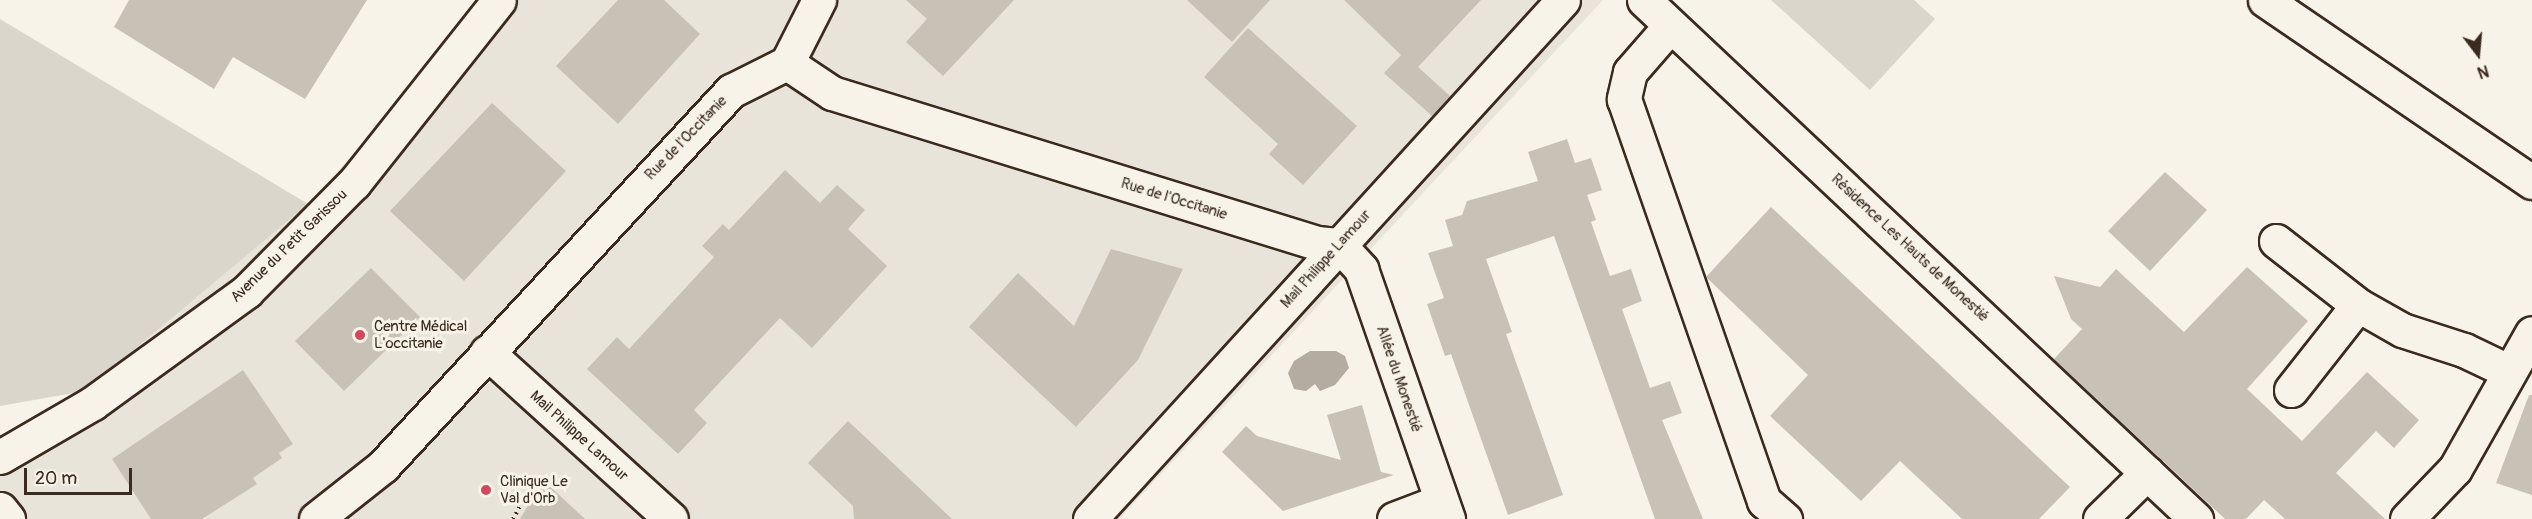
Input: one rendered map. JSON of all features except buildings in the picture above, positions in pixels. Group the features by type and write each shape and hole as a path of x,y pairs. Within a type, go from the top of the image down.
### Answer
{"street":[{"name":"Avenue du Petit Garissou","path":"0,457 93,403 247,291 354,183 499,0"},
{"path":"787,63 819,0"},
{"name":"Mail Philippe Lamour","path":"1090,519 1563,0"},
{"name":"Résidence Les Hauts de Monestié","path":"1644,0 2196,519"},
{"path":"2265,0 2532,182"},
{"path":"1670,26 1630,72 1624,99 1764,501 1785,519"},
{"name":"Rue de l'Occitanie","path":"316,519 383,466 724,98 787,63 832,93 1317,243 1339,245"},
{"path":"2276,241 2358,305 2402,330 2464,350 2508,371"},
{"name":"Allée du Monestié","path":"1339,245 1361,269 1444,510"},
{"path":"2291,390 2358,305"},
{"path":"2407,519 2455,469 2508,371 2532,333"},
{"name":"Mail Philippe Lamour","path":"487,352 671,519"},
{"path":"2100,519 2147,473"},
{"path":"0,508 8,519"},
{"path":"1394,519 1444,510"}],"path":[{"path":"513,519 526,496"}],"shaded area":[{"path":"493,0 1603,0 1119,519 0,519 0,452 85,391 308,204"},
{"path":"1771,0 1914,0 1935,19 1870,90"},
{"path":"0,19 308,204 85,391 0,406"},
{"path":"1310,351 1336,351 1345,356 1349,368 1335,385 1320,391 1315,384 1306,391 1294,389 1288,373 1294,361"}],"place":[{"name":"Centre Médical L'occitanie","path":"360,335"},
{"name":"Clinique Le Val d'Orb","path":"486,490"}]}
